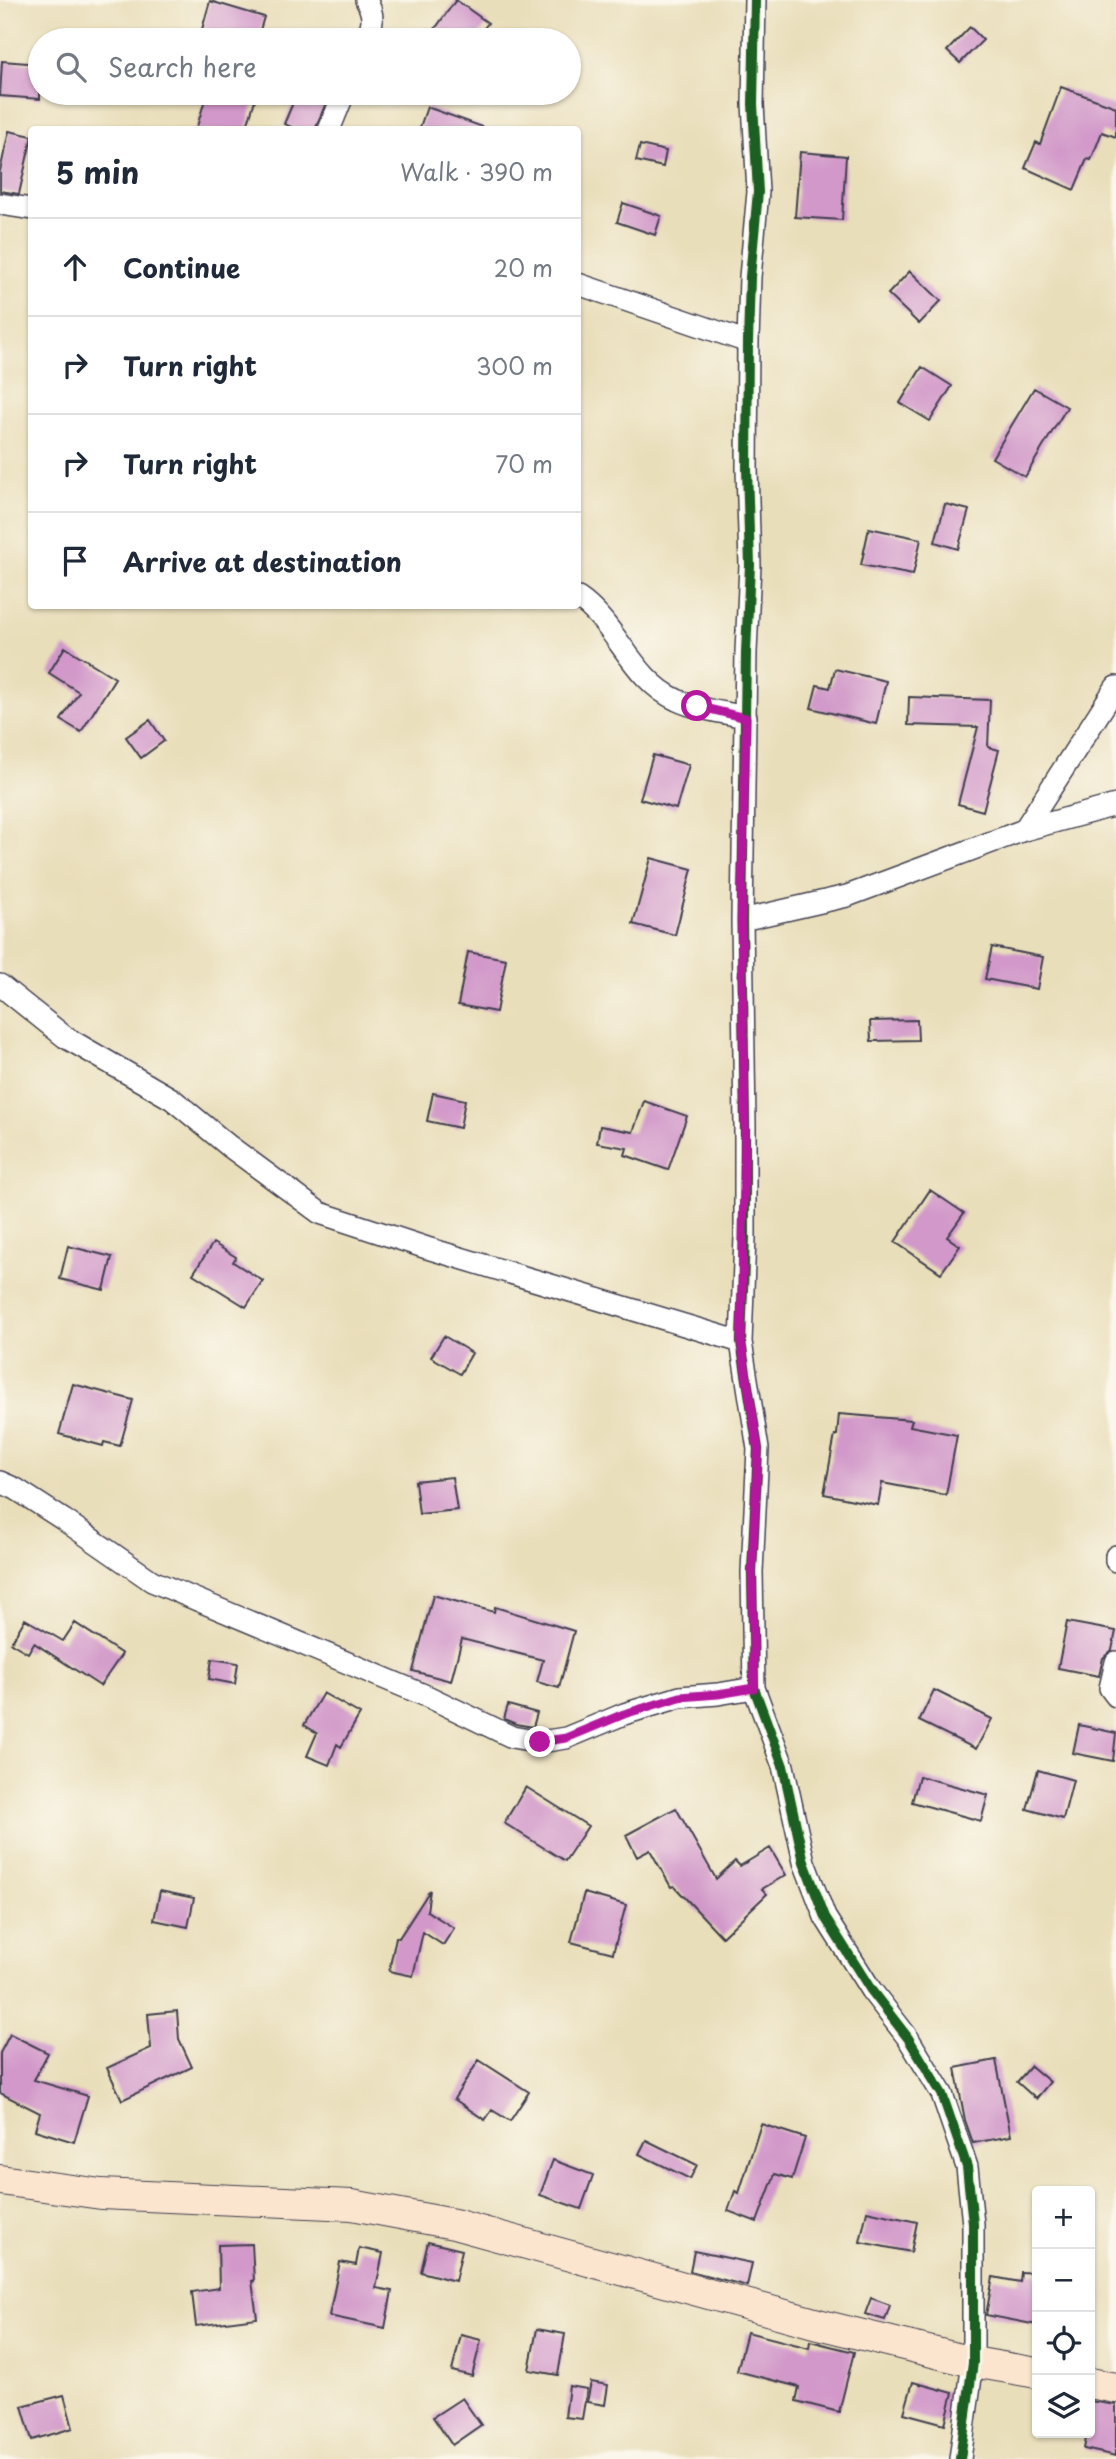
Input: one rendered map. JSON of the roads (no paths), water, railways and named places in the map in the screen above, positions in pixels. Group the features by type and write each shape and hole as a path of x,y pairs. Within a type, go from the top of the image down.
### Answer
{"street":[{"path":"366,0 373,13 371,28"},
{"path":"755,0 753,104 758,192 750,277 748,342 747,469 750,565 741,920 745,1139 741,1342 758,1449 752,1572 754,1688 783,1766 804,1862 825,1917 872,1990 908,2038 942,2094 967,2167 973,2224 973,2362 960,2459"},
{"path":"330,126 339,105"},
{"path":"0,204 28,208"},
{"path":"581,285 748,342"},
{"path":"581,600 608,628 651,682 675,700 746,718"},
{"path":"1024,830 1116,687"},
{"path":"741,920 848,896 1024,830 1116,805"},
{"path":"0,985 65,1037 172,1099 229,1146 320,1213 427,1248 741,1342"},
{"path":"0,1482 16,1489 64,1520 152,1581 429,1697 512,1737 540,1742 566,1738 624,1714 680,1697 754,1688"},
{"path":"1116,1662 1110,1688 1116,1696"},
{"path":"0,2180 101,2194 352,2205 454,2224 818,2324 973,2362 1032,2373"},
{"path":"1095,2384 1116,2388"}]}
